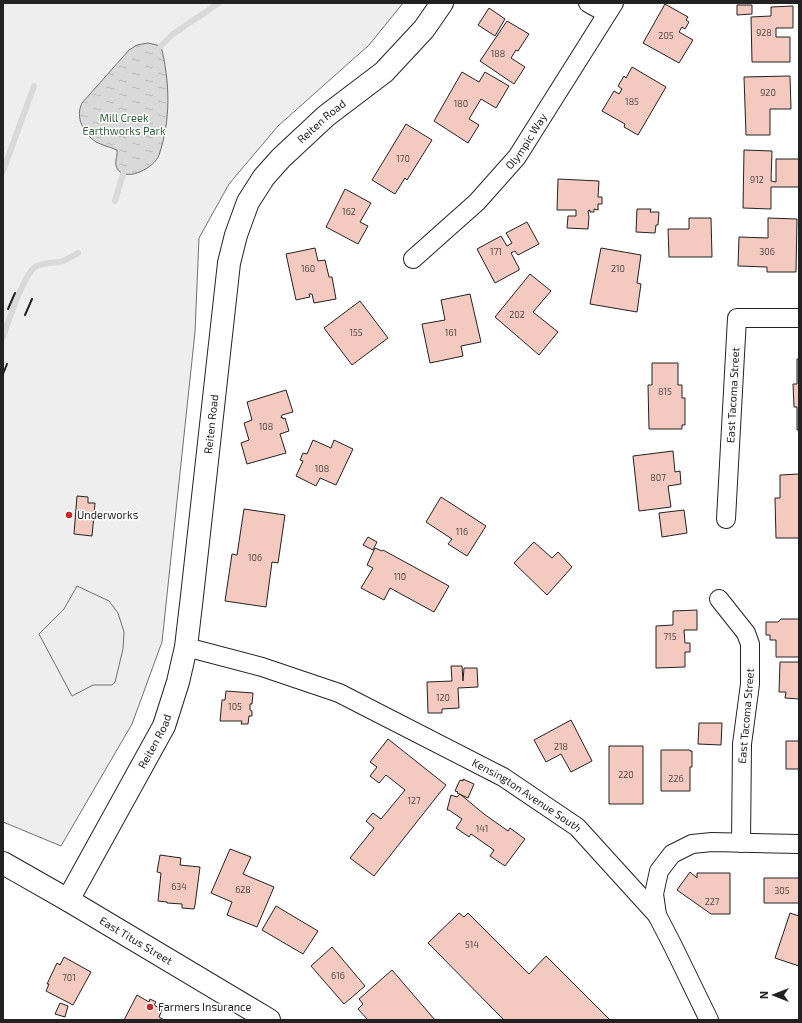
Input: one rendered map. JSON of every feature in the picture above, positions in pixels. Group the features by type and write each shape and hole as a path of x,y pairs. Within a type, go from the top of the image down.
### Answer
{"street":[{"name":"Reiten Road","path":"68,900 164,726 178,682 186,647 229,263 236,235 248,202 264,177 281,158 326,116 384,72 424,29 442,3"},
{"path":"588,3 610,8"},
{"name":"Olympic Way","path":"413,259 477,202 517,157 610,8"},
{"name":"East Tacoma Street","path":"726,519 737,318 799,318"},
{"name":"East Tacoma Street","path":"719,599 746,633 750,644 750,684 742,744 741,843"},
{"name":"Kensington Avenue South","path":"186,647 262,667 339,693 503,777 577,827 657,915"},
{"path":"709,1020 657,915 654,894 659,871 672,854 692,844 712,842 799,844"},
{"name":"East Titus Street","path":"3,863 269,1020"}],"green space":[{"name":"Mill Creek Earthworks Park","path":"3,3 403,3 369,45 278,126 229,184 199,238 195,332 162,642 132,724 61,846 3,822"}],"shaded area":[{"path":"77,586 109,601 118,613 124,632 123,649 115,682 112,685 93,685 72,696 39,634 64,609"}],"water":[{"path":"148,43 161,46 164,60 168,101 166,128 159,155 156,160 141,172 134,174 122,173 117,167 117,150 96,142 87,134 80,119 80,108 82,103 129,50 137,45"}],"building":[{"path":"665,4 688,17 686,20 689,22 685,29 682,27 679,32 693,40 679,63 643,43"},
{"path":"737,5 752,5 752,14 737,15"},
{"path":"793,6 793,28 776,28 776,37 790,37 790,62 752,62 751,17 771,16 771,7"},
{"path":"489,8 505,19 495,36 478,25"},
{"path":"507,21 529,34 518,51 516,50 511,58 525,67 514,84 480,61"},
{"path":"632,67 666,87 638,135 624,127 625,124 602,111 614,91 619,94 622,89 618,86 624,76 626,78"},
{"path":"462,72 479,82 485,72 509,86 496,108 481,99 469,119 479,125 468,143 434,121"},
{"path":"790,76 791,109 770,109 770,135 746,135 744,77"},
{"path":"406,124 432,140 407,180 405,178 395,194 372,180"},
{"path":"744,150 772,151 771,181 776,182 776,159 799,159 799,187 771,187 771,209 743,208"},
{"path":"558,179 599,181 598,197 602,197 602,204 598,204 598,210 594,209 594,212 590,212 590,210 588,211 588,229 567,228 568,216 576,216 576,210 557,210"},
{"path":"345,189 371,203 360,222 368,226 358,244 326,227"},
{"path":"637,209 651,209 650,212 659,212 658,225 656,225 655,233 636,232"},
{"path":"689,218 711,218 712,257 669,257 668,229 689,229"},
{"path":"768,218 797,219 796,272 767,272 767,267 738,266 739,237 768,238"},
{"path":"527,222 539,244 518,255 515,251 511,253 519,270 495,283 477,249 501,236 507,246 512,243 506,233"},
{"path":"315,248 318,261 325,260 329,277 332,277 336,299 314,303 312,294 309,294 310,297 296,300 286,254"},
{"path":"601,248 641,255 637,283 641,284 637,312 590,304"},
{"path":"530,274 551,291 533,312 558,332 539,355 495,317"},
{"path":"470,294 481,342 461,346 463,356 430,363 422,324 445,320 441,300"},
{"path":"360,301 388,338 352,365 324,328"},
{"path":"797,359 799,359 799,430 797,430 797,407 794,407 793,384 797,384"},
{"path":"652,363 678,363 678,385 682,385 682,398 685,398 685,425 682,425 682,429 649,429 648,385 652,385"},
{"path":"286,390 293,412 282,415 281,418 285,418 289,431 280,434 286,453 247,464 241,443 249,440 244,423 252,420 247,402"},
{"path":"313,440 331,448 334,440 353,449 336,485 320,478 316,486 296,476 303,461 300,460 303,453 307,454"},
{"path":"673,451 675,472 680,471 681,484 668,486 671,507 639,511 633,456"},
{"path":"799,474 799,538 776,538 775,498 780,498 780,475"},
{"path":"77,496 88,497 88,503 95,503 92,536 74,534"},
{"path":"441,497 486,526 467,556 448,544 452,539 426,522"},
{"path":"244,509 285,515 278,563 272,562 266,607 225,601 232,554 237,555"},
{"path":"684,510 687,533 662,537 659,513"},
{"path":"368,537 377,542 373,550 363,545"},
{"path":"534,542 552,558 558,552 572,567 547,595 514,563"},
{"path":"375,548 382,551 383,550 449,586 434,612 390,588 384,600 361,588 373,568 367,565"},
{"path":"697,610 697,630 684,630 685,643 690,643 690,652 685,652 685,667 656,668 656,626 673,625 673,611"},
{"path":"781,619 799,619 799,657 776,657 776,640 770,640 770,635 766,635 766,622 778,622"},
{"path":"780,662 799,662 799,699 785,698 786,692 779,692"},
{"path":"451,666 462,666 463,681 464,668 477,668 478,687 458,688 459,708 442,709 442,713 428,713 427,682 452,681"},
{"path":"226,691 253,693 252,704 250,704 252,716 249,716 248,724 241,724 242,721 220,721 222,700 225,700"},
{"path":"571,720 592,761 571,772 561,754 546,762 534,740"},
{"path":"699,723 722,723 721,745 698,744"},
{"path":"388,739 446,785 374,876 350,858 374,828 366,821 373,813 381,819 405,790 386,775 379,783 370,776 377,767 370,762"},
{"path":"786,741 799,741 799,769 786,769"},
{"path":"609,746 643,746 643,804 609,804"},
{"path":"661,750 692,751 690,791 661,791"},
{"path":"463,779 474,784 468,798 455,791 460,780 463,781"},
{"path":"460,794 508,831 510,828 525,839 505,866 490,856 494,850 471,834 469,837 456,828 462,819 447,810 451,795 457,797"},
{"path":"230,849 251,857 243,874 274,887 257,927 227,915 232,902 211,893"},
{"path":"160,855 181,858 180,865 200,867 194,909 182,908 182,904 158,901 161,873 157,872"},
{"path":"690,872 697,878 697,873 730,873 730,914 711,914 677,890"},
{"path":"764,878 799,878 799,903 764,903"},
{"path":"276,906 318,931 303,954 262,930"},
{"path":"459,913 464,917 468,913 529,974 546,956 610,1020 504,1020 428,943"},
{"path":"790,913 799,916 799,966 775,958"},
{"path":"332,947 365,986 344,1004 311,966"},
{"path":"64,957 91,972 73,1005 46,991 49,984 47,984 57,963 60,965"},
{"path":"392,970 435,1020 368,1020 358,1009 363,1004 359,999"},
{"path":"137,995 149,1002 150,999 156,1002 154,1005 162,1010 159,1017 164,1020 124,1020"},
{"path":"60,1003 68,1006 65,1017 55,1014"}],"waterway":[{"path":"161,46 173,34 219,3"},
{"path":"3,171 34,86"},
{"path":"115,201 123,174"},
{"path":"3,337 26,279 35,267 47,263 67,260 78,253"}],"wall":[{"path":"8,309 15,293"},
{"path":"25,315 32,299"},
{"path":"3,374 7,364"}],"place":[{"name":"Underworks","path":"69,515"},
{"name":"Farmers Insurance","path":"150,1007"}]}
